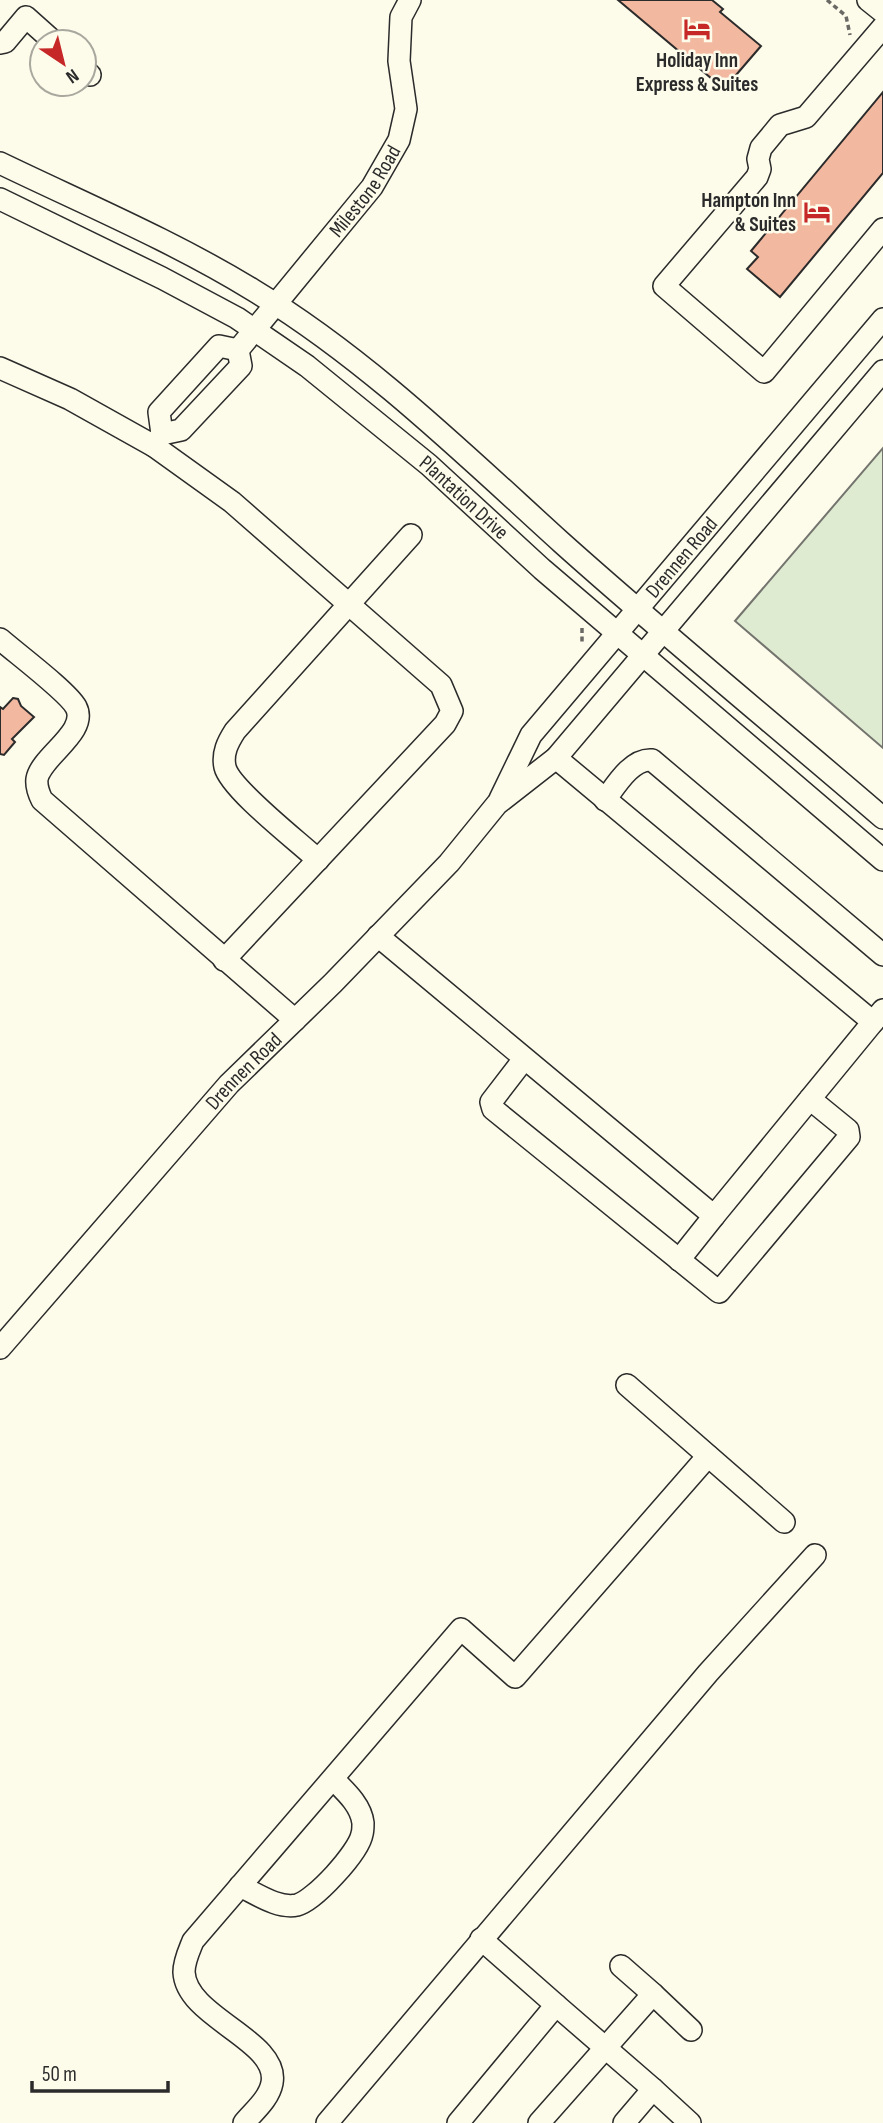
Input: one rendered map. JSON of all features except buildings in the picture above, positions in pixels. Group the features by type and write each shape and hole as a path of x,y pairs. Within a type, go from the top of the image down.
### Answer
{"street":[{"name":"Milestone Road","path":"158,440 181,430 240,366 238,350 372,187 399,140 407,109 399,61 401,17 410,0"},
{"path":"868,0 883,12"},
{"path":"0,43 5,42 26,17 38,28"},
{"path":"883,27 806,117 780,125 761,148 757,177 664,286 764,372 883,229"},
{"name":"Plantation Drive","path":"0,163 177,248 254,290 327,340 450,440 564,544 883,818"},
{"name":"Plantation Drive","path":"0,199 237,318 307,366 429,465 542,569 883,860"},
{"name":"Drennen Road","path":"497,804 530,735 883,318"},
{"path":"158,440 159,412 219,346 238,350"},
{"path":"0,368 158,440 441,685 452,711 445,724 224,960"},
{"name":"Drennen Road","path":"3,1339 229,1084 449,863 497,804 556,758 883,372"},
{"path":"187,381 209,400"},
{"path":"318,860 237,787 225,768 225,749 235,731 411,535"},
{"path":"0,639 72,701 79,716 77,726 37,779 42,800 295,1020"},
{"path":"556,758 605,800 878,1016 679,1260"},
{"path":"605,800 635,766 643,760 652,760 883,955"},
{"path":"378,936 714,1216"},
{"path":"524,1059 491,1102 491,1106 719,1292 849,1137 848,1129 810,1098"},
{"path":"627,1385 784,1522"},
{"path":"244,2123 268,2095 273,2082 272,2067 259,2052 189,1991 184,1973 186,1958 193,1941 461,1629 515,1677 708,1457"},
{"path":"327,2123 708,1673 815,1555"},
{"path":"240,1886 282,1905 296,1905 308,1901 319,1892 351,1854 362,1836 363,1820 357,1807 333,1779"},
{"path":"481,1938 690,2123"},
{"path":"621,1966 691,2030"},
{"path":"539,2123 653,1994"},
{"path":"458,2123 556,2004"},
{"path":"624,2123 653,2089"}],"green space":[{"path":"883,448 883,748 735,621"}],"place":[{"name":"Holiday Inn Express & Suites","path":"697,29"},
{"name":"Hampton Inn & Suites","path":"817,212"}]}
